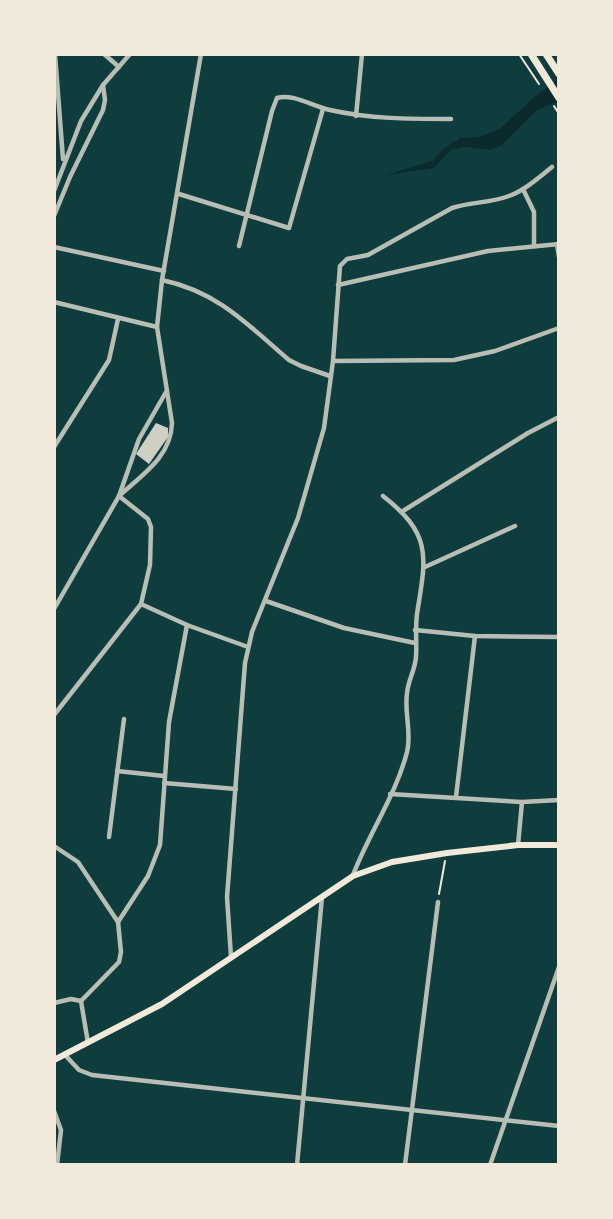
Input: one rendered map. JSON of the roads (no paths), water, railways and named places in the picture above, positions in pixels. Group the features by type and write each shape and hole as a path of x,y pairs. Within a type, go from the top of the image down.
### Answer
{"main road":[{"path":"531,54 559,98"},
{"path":"548,57 559,74"},
{"path":"54,1062 162,1003 353,876 392,862 447,853 518,845 559,845"}],"street":[{"path":"55,54 64,163"},
{"path":"104,54 119,66"},
{"path":"54,191 81,121 103,85 130,54"},
{"path":"119,496 155,463 170,443 172,423 157,327 162,280 179,194 201,54"},
{"path":"356,116 362,54"},
{"path":"54,216 103,110 103,85"},
{"path":"239,246 277,99 289,98 356,116 451,119"},
{"path":"179,194 287,229 323,109"},
{"path":"231,958 227,897 248,647 298,518 320,441 333,361 339,269 342,261 368,255 452,208 506,197 523,189 552,167"},
{"path":"523,189 534,212 534,246"},
{"path":"338,285 488,251 558,244 559,257"},
{"path":"54,247 164,271"},
{"path":"162,280 212,296 289,360 330,376"},
{"path":"54,302 157,327"},
{"path":"54,447 109,360 118,319"},
{"path":"333,361 454,360 495,351 559,328"},
{"path":"54,609 119,496 139,439 167,392"},
{"path":"403,511 528,433 559,417"},
{"path":"54,715 141,604 150,565 151,527 148,519 119,496"},
{"path":"353,876 364,845 400,774 409,741 406,697 416,656 415,630 425,567 425,555 416,531 403,511 383,496"},
{"path":"425,567 515,526"},
{"path":"266,601 344,628 415,643"},
{"path":"141,604 187,625 248,647"},
{"path":"118,922 148,876 160,845 169,722 187,625"},
{"path":"415,630 475,636 559,636"},
{"path":"456,797 475,636"},
{"path":"109,837 124,719"},
{"path":"117,771 164,776"},
{"path":"164,783 236,789"},
{"path":"390,794 522,802 559,800"},
{"path":"518,845 522,802"},
{"path":"54,846 78,862 118,922 121,953 119,962 81,1001"},
{"path":"297,1165 323,894"},
{"path":"405,1165 438,902"},
{"path":"490,1165 559,967"},
{"path":"54,1003 71,999 81,1001"},
{"path":"81,1001 88,1044"},
{"path":"66,1056 79,1070 92,1075 559,1126"},
{"path":"54,1111 61,1130 57,1165"}],"water":[{"path":"559,78 559,101 537,110 502,145 491,150 465,147 452,149 434,168 386,175 432,161 443,149 460,138 479,137 500,129"}]}
